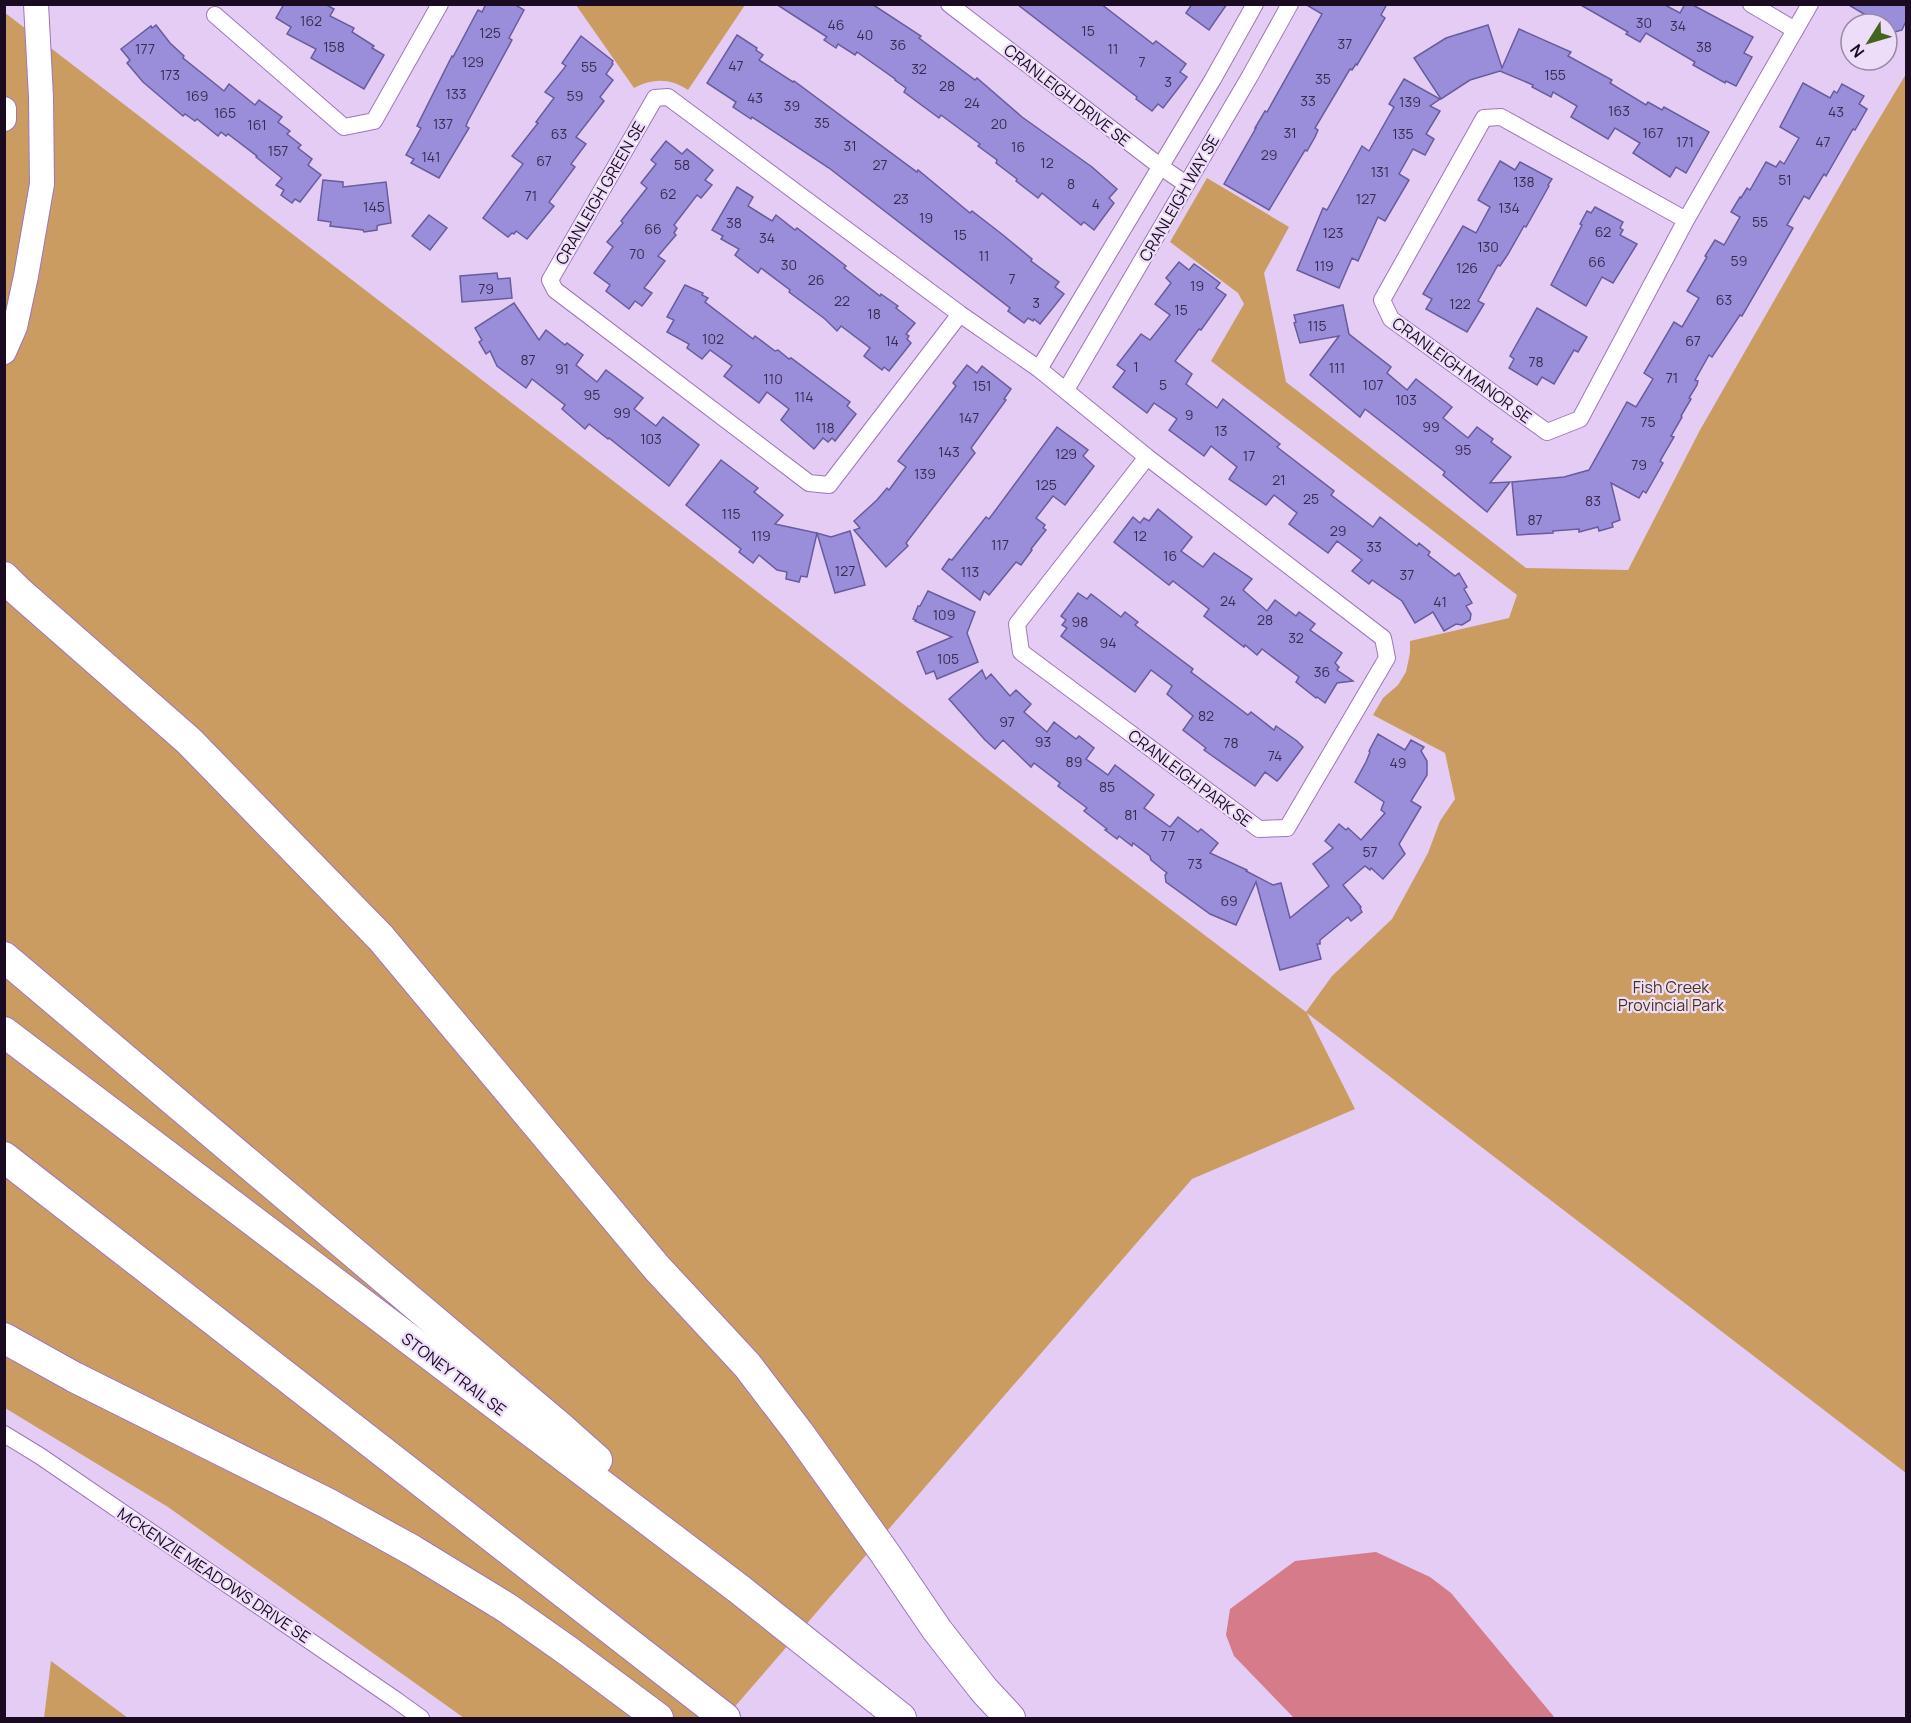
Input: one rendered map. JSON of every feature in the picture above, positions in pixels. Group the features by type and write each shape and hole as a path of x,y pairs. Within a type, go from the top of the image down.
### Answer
{"highway":[{"path":"9,583 189,741 381,938 657,1268 747,1365 799,1433 937,1630 1010,1719"},
{"path":"4,957 560,1427 739,1589"},
{"name":"STONEY TRAIL SE","path":"4,1032 739,1589 901,1719"},
{"path":"4,1157 725,1719"},
{"path":"4,1338 74,1377 327,1503 412,1550 507,1608 658,1719"}],"street":[{"path":"4,352 15,327 42,184 41,97 36,4"},
{"path":"215,15 344,127 374,121 440,4"},
{"name":"CRANLEIGH DRIVE SE","path":"949,4 1186,184"},
{"name":"CRANLEIGH WAY SE","path":"1039,369 1213,80 1255,4"},
{"name":"CRANLEIGH WAY SE","path":"1066,390 1290,4"},
{"name":"CRANLEIGH MANOR SE","path":"1686,220 1501,117 1484,118 1382,300 1391,319 1547,432 1580,418 1686,220 1805,12 1751,4"},
{"name":"CRANLEIGH GREEN SE","path":"960,314 829,485 809,483 555,290 550,280 655,98 668,97 960,314 1039,369"},
{"path":"4,110 4,119"},
{"name":"CRANLEIGH PARK SE","path":"1039,369 1147,457 1383,639 1387,658 1287,828 1259,829 1021,652 1017,624 1147,457"},
{"name":"MCKENZIE MEADOWS DRIVE SE","path":"4,1434 50,1462 421,1719"}],"green space":[{"path":"576,5 745,5 688,90 668,81 648,82 634,88"},
{"name":"Fish Creek Provincial Park","path":"4,12 1306,1012 1332,976 1392,919 1428,853 1440,821 1455,799 1445,753 1373,715 1383,698 1398,685 1406,672 1410,641 1509,618 1517,595 1211,361 1244,304 1238,293 1170,242 1207,178 1289,227 1264,273 1286,382 1526,568 1628,570 1700,430 1906,74 1906,1473 1307,1013 1355,1109 1192,1179 725,1718 464,1718 168,1507 5,1408"},
{"path":"51,1661 128,1718 44,1718"}],"shaded area":[{"path":"1376,1552 1430,1577 1451,1593 1555,1718 1294,1718 1234,1656 1226,1635 1230,1609 1295,1561"}],"building":[{"path":"284,4 325,4 334,9 330,16 354,28 352,32 384,55 364,89 311,58 316,49 287,34 291,27 276,18"},
{"path":"486,4 514,4 524,10 509,38 512,40 468,121 466,126 469,128 439,178 411,163 414,159 406,155 421,128 417,126 452,56 478,10 482,12"},
{"path":"776,4 872,4 921,36 919,38 975,80 977,78 1022,117 1092,167 1117,189 1109,198 1114,203 1094,230 1084,222 1081,225 1042,193 1038,198 1016,181 1017,179 996,163 997,160 978,146 980,144 941,115 939,118 904,92 906,88 895,79 857,52 855,55 838,44 836,48 824,40 827,37"},
{"path":"1017,4 1101,4 1153,44 1156,41 1186,64 1180,72 1187,77 1163,108 1158,104 1152,111"},
{"path":"1192,4 1227,4 1209,30 1186,13"},
{"path":"1305,4 1387,4 1381,15 1385,18 1357,65 1352,70 1350,69 1315,128 1318,130 1307,151 1305,150 1269,210 1224,184 1322,14"},
{"path":"1579,4 1665,5 1680,13 1685,4 1691,4 1753,37 1744,53 1752,57 1736,86 1726,81 1725,83 1693,65 1695,62 1646,33 1640,42 1626,34 1628,32"},
{"path":"1847,4 1906,4 1906,21 1902,30 1899,31 1899,12 1861,12"},
{"path":"156,25 184,56 183,58 224,91 229,84 255,105 259,100 282,117 278,122 290,131 287,134 301,145 298,148 312,159 308,165 321,175 300,202 295,199 292,203 281,195 284,190 276,185 282,178 257,156 228,134 226,136 221,132 218,136 197,119 195,121 185,114 183,116 143,82 127,63 130,60 121,49 151,26 152,28"},
{"path":"1488,25 1502,68 1519,29 1571,52 1568,56 1612,80 1610,83 1646,105 1648,102 1662,110 1664,107 1709,132 1686,173 1676,167 1670,177 1633,153 1640,143 1615,128 1608,139 1571,117 1577,106 1553,92 1551,97 1532,87 1533,85 1500,71 1470,80 1441,99 1414,58 1446,38"},
{"path":"737,35 757,48 756,50 763,55 759,60 794,81 917,172 918,170 970,213 972,211 1003,235 1032,259 1031,261 1059,282 1055,287 1064,294 1040,324 1028,318 1024,323 1008,311 1010,308 829,168 733,107 736,102 707,83"},
{"path":"581,36 613,61 606,74 613,80 600,97 604,101 576,137 586,144 571,164 575,167 549,202 554,206 527,239 516,231 508,237 483,218 523,164 512,156 554,98 545,92 566,66 562,63"},
{"path":"1404,79 1440,99 1430,106 1440,111 1426,134 1434,139 1425,155 1413,149 1399,174 1409,180 1385,221 1378,217 1358,261 1352,258 1339,288 1297,270 1323,208 1327,210 1362,146 1369,151 1394,107 1389,104"},
{"path":"1803,83 1830,98 1834,91 1837,93 1842,84 1864,96 1859,104 1867,109 1826,176 1824,174 1809,199 1804,196 1787,225 1793,228 1742,316 1740,315 1712,357 1709,355 1695,380 1698,381 1689,398 1691,399 1671,436 1674,437 1660,461 1663,463 1646,493 1643,491 1639,498 1611,483 1620,520 1612,523 1613,527 1599,531 1598,527 1579,532 1579,529 1517,535 1512,482 1564,477 1589,470 1627,402 1636,407 1653,379 1644,373 1674,322 1682,327 1699,298 1687,291 1707,257 1705,256 1715,240 1724,245 1740,217 1731,212 1740,197 1747,188 1750,190 1766,162 1776,167 1780,161 1784,164 1799,138 1780,127"},
{"path":"666,141 682,154 687,149 713,170 705,180 712,185 701,198 697,195 674,225 677,228 674,233 676,235 658,256 665,261 644,288 652,293 642,306 635,301 629,309 606,291 610,285 594,273 613,247 607,242 647,188 641,183 656,164 651,160"},
{"path":"1500,161 1515,170 1520,162 1552,179 1526,227 1524,226 1500,266 1498,265 1478,301 1484,304 1467,332 1426,309 1432,299 1423,294 1463,226 1476,233 1490,207 1478,200"},
{"path":"323,180 343,182 343,187 386,182 391,223 377,226 377,230 364,232 330,226 331,222 318,220"},
{"path":"737,187 753,197 748,206 772,221 776,215 795,230 797,228 880,296 881,294 898,306 896,308 915,323 906,334 911,343 889,371 884,367 882,370 864,356 870,348 841,326 837,331 761,268 758,273 735,255 739,249 721,239 723,236 712,230"},
{"path":"1595,207 1623,222 1620,235 1637,244 1613,283 1602,277 1586,306 1551,285 1587,211 1591,213"},
{"path":"429,215 447,228 430,250 412,236"},
{"path":"1179,262 1189,270 1194,264 1200,268 1220,283 1216,288 1226,295 1175,361 1192,374 1186,384 1217,408 1223,399 1280,444 1277,447 1334,491 1331,495 1373,527 1380,517 1417,546 1419,543 1430,552 1428,555 1455,576 1459,573 1472,603 1466,606 1471,614 1470,620 1444,631 1433,612 1415,623 1402,601 1372,580 1369,584 1352,571 1362,560 1337,541 1328,553 1289,524 1297,513 1274,495 1266,505 1229,479 1237,467 1211,446 1204,456 1169,430 1177,419 1154,403 1147,413 1113,387 1125,371 1117,365 1141,334 1150,340 1170,315 1155,304 1171,283 1166,278"},
{"path":"497,273 498,279 510,278 512,298 462,302 460,276"},
{"path":"685,285 703,293 702,295 708,298 705,302 753,339 755,336 775,351 778,350 789,359 791,358 850,402 847,406 856,414 835,441 832,438 828,442 823,438 814,449 781,420 789,409 767,392 759,403 724,376 732,366 710,350 702,359 687,348 689,344 667,332 674,320 667,317"},
{"path":"514,303 539,340 546,330 565,345 567,343 583,355 576,365 597,382 606,370 643,398 634,409 656,426 663,417 699,445 669,486 589,424 585,429 562,409 565,405 532,379 526,388 497,366 490,351 486,354 475,328"},
{"path":"1343,305 1349,334 1391,367 1387,373 1407,390 1416,379 1452,407 1443,418 1468,438 1477,427 1493,439 1491,442 1511,457 1490,483 1510,482 1487,512 1443,475 1445,472 1365,409 1360,417 1310,375 1339,336 1300,343 1294,315"},
{"path":"1537,308 1587,337 1578,352 1574,350 1554,384 1542,377 1537,385 1509,368 1514,359 1510,356"},
{"path":"967,365 977,373 982,366 1011,389 1004,399 1006,400 971,448 975,453 906,543 908,546 886,567 854,530 860,528 854,521 887,488 889,490 906,467 898,461 956,386 953,383"},
{"path":"1057,427 1088,450 1083,456 1094,466 1065,505 1053,496 1036,518 1045,525 1043,528 1046,530 1032,550 1021,565 1016,562 989,595 984,591 980,600 942,569 949,559 952,560 986,517 989,519"},
{"path":"721,460 758,488 754,492 783,515 775,524 817,533 807,577 801,576 799,582 786,579 787,572 777,570 759,555 753,563 739,552 741,549 686,505"},
{"path":"1158,509 1192,537 1181,551 1203,567 1214,553 1252,579 1243,590 1267,611 1275,600 1296,616 1299,612 1315,624 1310,630 1342,653 1335,663 1339,667 1337,670 1353,681 1337,683 1325,703 1316,698 1296,682 1299,677 1262,649 1257,655 1245,645 1244,647 1204,616 1209,609 1173,581 1169,585 1114,542 1133,517 1140,523 1144,518 1149,521"},
{"path":"850,531 865,585 835,593 817,533 831,537"},
{"path":"928,591 975,612 967,633 978,662 937,679 934,671 926,674 917,652 952,637 913,619"},
{"path":"1078,593 1087,599 1091,594 1121,617 1125,612 1138,622 1135,625 1193,669 1191,672 1248,715 1251,712 1274,730 1276,726 1297,741 1303,747 1280,778 1277,781 1265,772 1255,786 1204,750 1206,748 1183,730 1193,716 1167,694 1172,686 1151,670 1135,692 1061,636 1067,628 1062,625 1066,620 1061,616"},
{"path":"982,670 986,679 991,674 1010,696 1016,690 1031,704 1024,712 1047,732 1054,722 1076,739 1079,736 1094,748 1086,759 1108,775 1115,765 1154,795 1144,808 1170,827 1178,817 1198,832 1201,829 1218,843 1210,853 1273,885 1281,883 1290,918 1329,886 1313,864 1333,848 1325,841 1339,824 1346,830 1348,828 1361,840 1385,813 1381,810 1384,802 1355,782 1378,734 1405,750 1411,740 1424,747 1421,751 1427,761 1427,775 1411,801 1421,807 1399,844 1405,854 1383,879 1371,868 1370,870 1365,866 1343,885 1361,907 1362,912 1351,921 1348,917 1320,940 1320,944 1317,944 1321,959 1280,970 1256,882 1236,925 1210,914 1166,882 1167,873 1151,860 1150,856 1133,843 1132,846 1119,836 1117,839 1105,830 1107,829 1084,811 1087,808 1058,786 1060,783 1034,763 1031,767 1003,740 995,749 985,740 949,699"}]}
